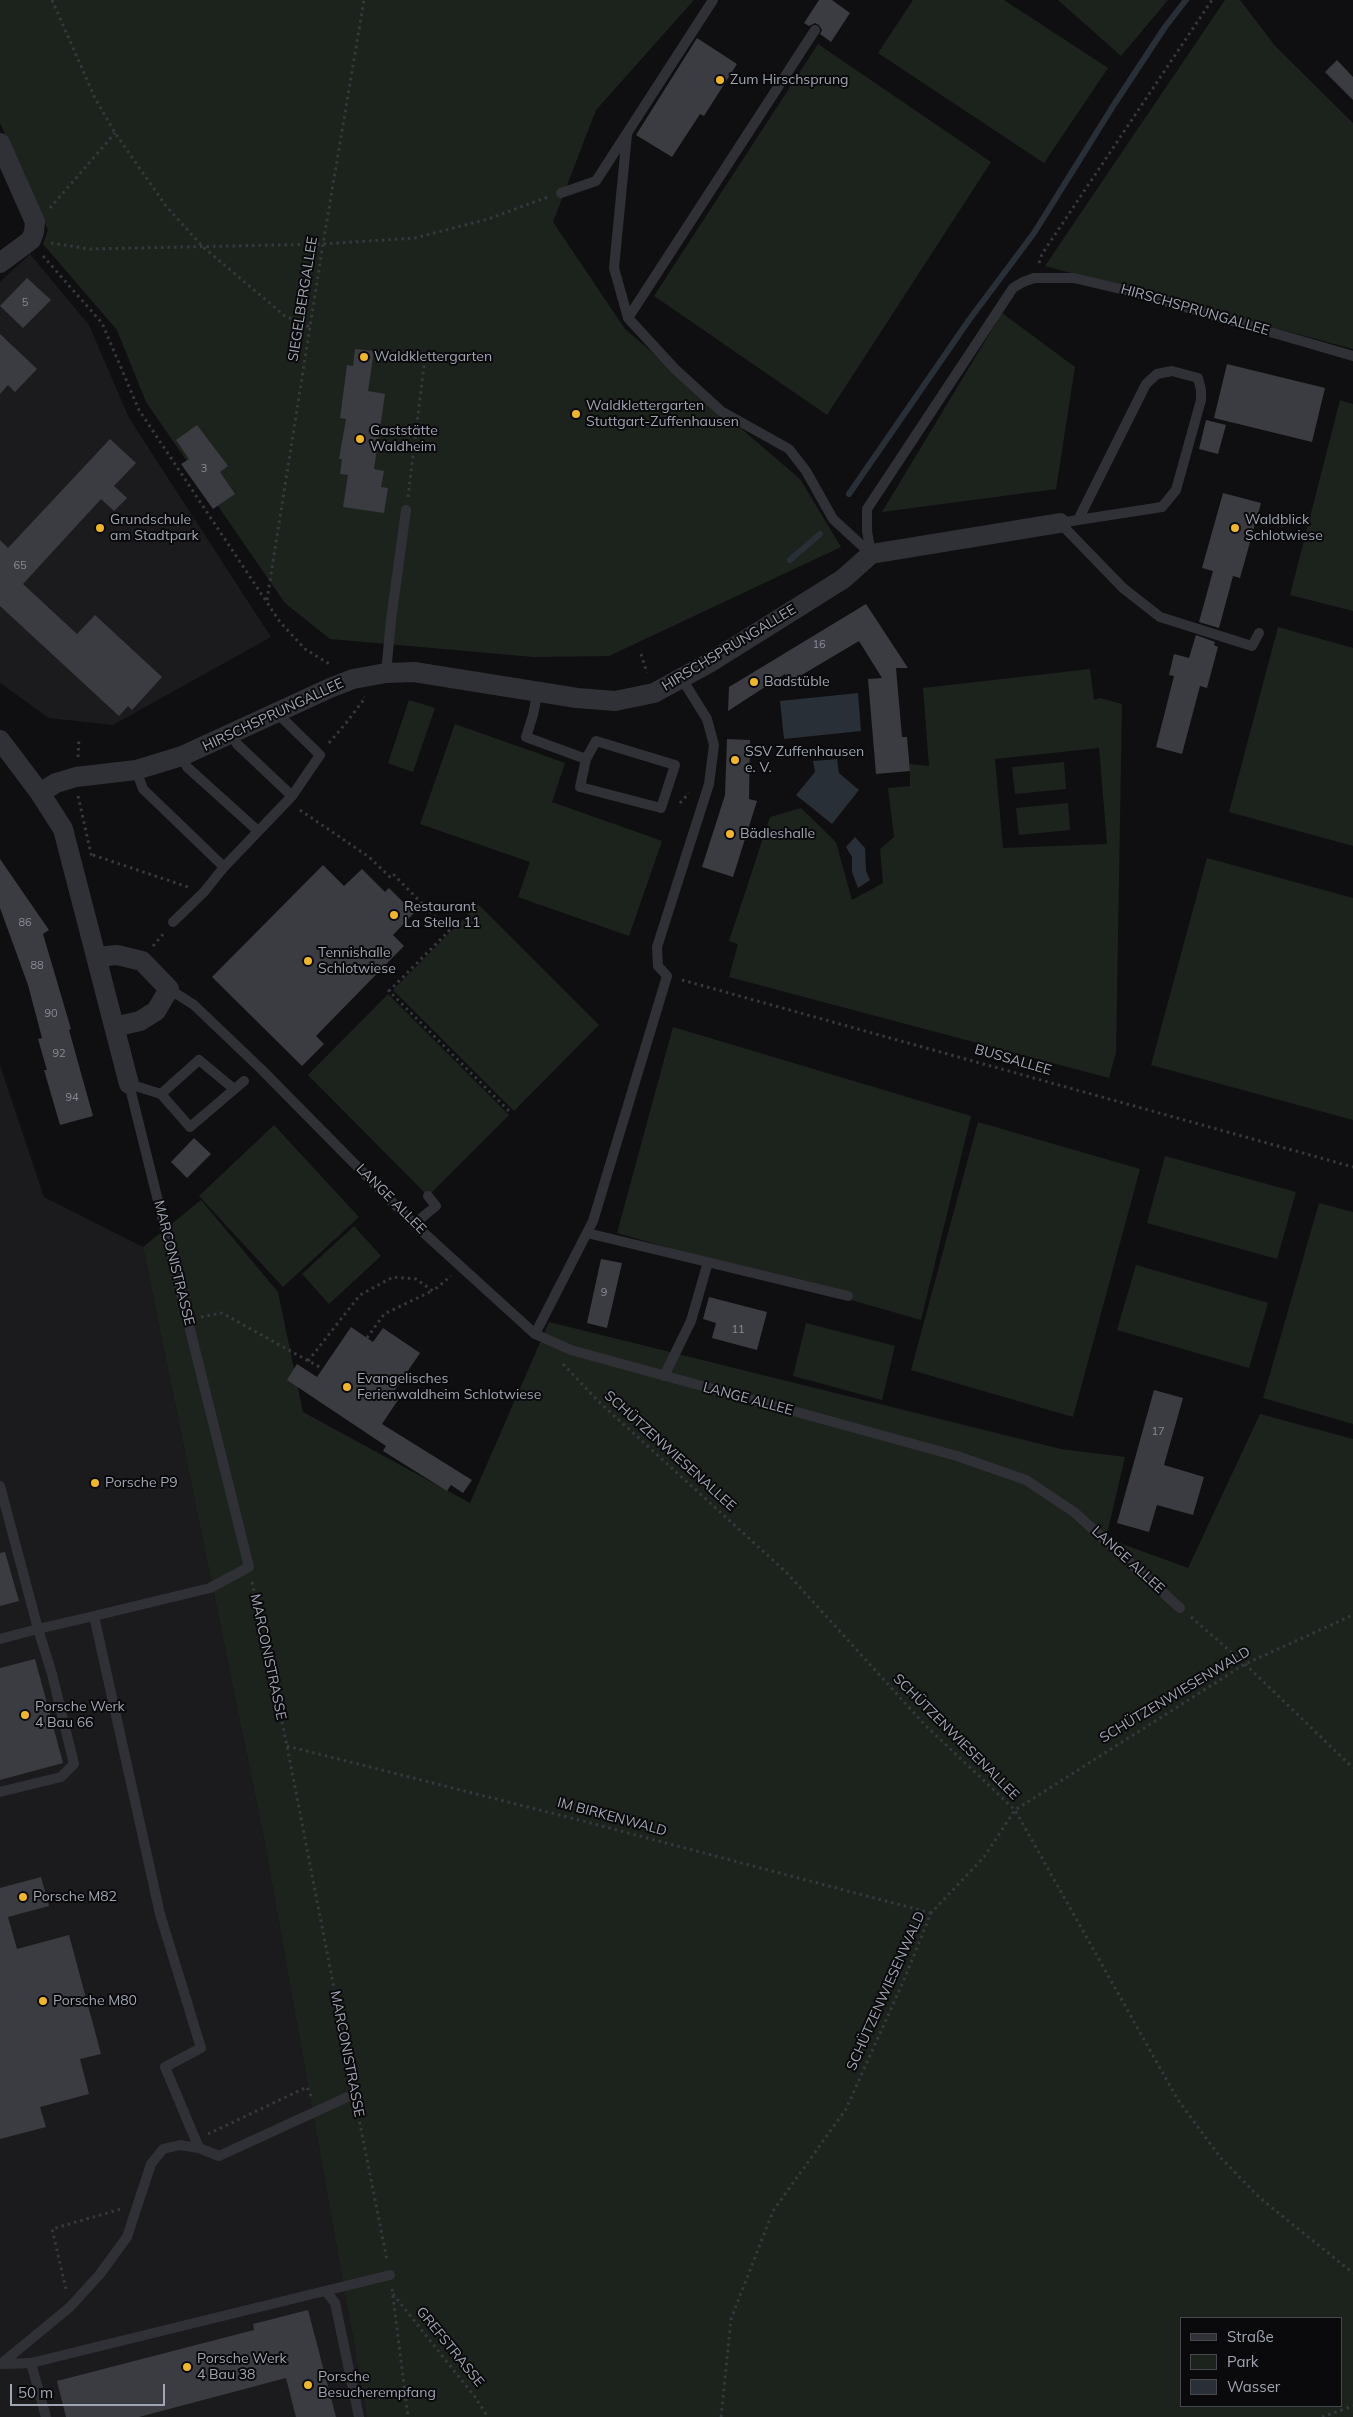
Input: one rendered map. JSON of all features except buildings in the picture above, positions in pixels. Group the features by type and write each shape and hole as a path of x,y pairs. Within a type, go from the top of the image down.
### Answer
{"street":[{"path":"0,143 33,231 0,263"},
{"path":"871,554 1069,521"},
{"name":"HIRSCHSPRUNGALLEE","path":"40,793 56,783 76,777 136,770 182,756 278,714 330,688 353,679 386,673 414,672 615,701 654,693 682,679 844,579 871,554"},
{"name":"MARCONISTRASSE","path":"0,740 40,793 63,830 130,1084"},
{"path":"97,957 118,955 142,961 169,989 156,1011 140,1021 114,1027"}],"lane":[{"path":"561,193 596,181 713,0"},
{"path":"628,318 815,30"},
{"path":"628,131 614,268 628,318 674,369 721,412 789,449 806,471 833,520 871,554"},
{"path":"871,554 867,531 867,509 1013,288 1034,278"},
{"name":"HIRSCHSPRUNGALLEE","path":"1034,278 1074,278 1129,291 1353,356"},
{"path":"1172,371 1198,378 1201,400 1176,490 1162,507 1069,521 1146,384 1157,374 1172,371"},
{"path":"386,673 406,510"},
{"path":"1069,521 1123,588 1160,617 1252,646 1258,633"},
{"path":"535,1334 593,1221 667,976 658,966 657,947 709,784 714,745 707,719 682,679"},
{"path":"538,690 526,737 586,759"},
{"path":"173,922 204,892 224,867 290,799 320,755 278,714"},
{"path":"232,734 237,744 290,799"},
{"path":"596,741 675,765 662,808 580,787 586,759 596,741"},
{"path":"182,756 187,767 258,831"},
{"path":"136,770 143,789 224,867"},
{"name":"LANGE ALLEE","path":"169,989 194,1004 414,1224 535,1334 572,1350 957,1456 1026,1480 1074,1512 1180,1608"},
{"path":"161,1094 199,1060 234,1089"},
{"path":"130,1084 161,1094 190,1127 244,1081"},
{"name":"MARCONISTRASSE","path":"130,1084 249,1567"},
{"path":"414,1224 436,1206 428,1196"},
{"path":"587,1233 848,1296"},
{"path":"664,1376 691,1321 708,1262"},
{"path":"0,1486 52,1674 74,1764 61,1777 0,1792"},
{"path":"0,1639 210,1588 249,1567"},
{"path":"94,1616 160,1914 201,2048 165,2067 197,2144"},
{"path":"2,2364 70,2307 100,2274 127,2237 150,2164 163,2149 197,2144 219,2156 354,2094"},
{"path":"2,2364 31,2363 390,2275"},
{"path":"326,2291 334,2303 359,2417"},
{"path":"31,2363 46,2417"}],"path":[{"path":"52,0 96,98 115,133 166,206 203,247 285,316 310,327"},
{"name":"SIEGELBERGALLEE","path":"267,601 323,244 364,0"},
{"path":"1034,278 1042,254 1212,0"},
{"path":"33,231 115,133"},
{"path":"33,231 90,249 323,244 415,238 488,220 561,193"},
{"path":"33,231 56,272 102,323 139,410 280,622 305,649 353,679 365,698 320,755"},
{"path":"406,510 426,358"},
{"path":"662,808 674,809 696,787 709,784"},
{"path":"290,799 369,857 391,878 394,875 449,930 389,991 511,1113"},
{"path":"93,855 204,892"},
{"path":"142,961 173,922"},
{"name":"BUSSALLEE","path":"667,976 1353,1167"},
{"path":"367,1338 384,1314 432,1290 461,1267"},
{"path":"308,1361 360,1295 393,1277 416,1279 432,1290"},
{"path":"188,1318 222,1313 323,1369"},
{"name":"SCHÜTZENWIESENALLEE","path":"558,1358 598,1401 786,1572 924,1724 1015,1810 1178,2100 1220,2157 1260,2198 1353,2273"},
{"name":"MARCONISTRASSE","path":"249,1567 287,1746 390,2275 408,2417"},
{"path":"1180,1608 1245,1664 1353,1768"},
{"name":"SCHÜTZENWIESENWALD","path":"721,2417 731,2319 773,2211 846,2109 903,1982 931,1913 984,1857 1015,1810 1245,1664 1353,1615"},
{"name":"IM BIRKENWALD","path":"287,1746 579,1820 931,1913"},
{"path":"197,2144 307,2087"},
{"path":"70,2307 52,2229 138,2204"},
{"name":"GREFSTRASSE","path":"393,2294 476,2396 488,2417"},
{"path":"1322,2417 1353,2406"}],"shaded area":[{"name":"Grundschule am Stadtpark","path":"30,254 89,325 129,418 271,637 113,725 49,718 0,683 0,282"},
{"path":"0,1065 44,1197 143,1247 264,1839 367,2417 0,2417"}],"green space":[{"path":"0,0 694,0 596,110 553,222 625,329 800,479 841,547 609,656 534,657 330,639 285,603 146,402 117,330 43,244 48,230 0,123"},
{"path":"913,0 1004,0 1108,68 1044,163 878,53"},
{"path":"1058,0 1168,0 1121,56"},
{"path":"1225,0 1240,0 1276,47 1353,123 1353,349 1045,266"},
{"path":"818,44 991,162 827,415 654,296"},
{"path":"1002,313 1075,367 1056,489 882,512"},
{"path":"1340,400 1353,404 1353,611 1290,595"},
{"path":"1278,627 1353,648 1353,846 1229,812"},
{"path":"1090,669 1094,700 1100,698 1122,704 1116,1052 1109,1078 729,977 738,944 729,941 770,817 801,808 836,842 852,900 883,883 880,849 894,837 888,788 910,786 910,764 929,766 923,688","holes":["1099,748 1107,844 1003,848 995,759"]},
{"path":"409,700 435,708 413,772 388,763"},
{"path":"455,724 565,763 552,802 662,841 629,936 518,897 530,862 420,824"},
{"path":"1064,762 1066,789 1015,794 1012,767"},
{"path":"1068,803 1070,830 1019,835 1016,808"},
{"path":"1207,858 1353,898 1353,1120 1151,1065"},
{"path":"478,904 599,1025 514,1111 393,990"},
{"path":"388,994 509,1115 428,1196 308,1075"},
{"path":"673,1027 971,1116 921,1320 617,1233"},
{"path":"978,1122 1140,1169 1073,1417 911,1370"},
{"path":"274,1125 359,1217 283,1287 199,1196"},
{"path":"1165,1156 1296,1192 1277,1259 1147,1223"},
{"path":"201,1200 278,1292 303,1412 470,1503 549,1322 1061,1449 1125,1457 1106,1538 1188,1568 1260,1414 1353,1439 1353,2417 367,2417 264,1839 143,1247"},
{"path":"1319,1203 1353,1212 1353,1424 1263,1398"},
{"path":"354,1226 381,1256 329,1304 302,1274"},
{"path":"1136,1265 1268,1303 1249,1368 1117,1330"},
{"path":"806,1323 895,1346 882,1400 793,1376"}],"water":[{"path":"858,693 861,731 784,739 780,701"},
{"path":"837,759 839,773 859,790 832,824 796,795 815,772 813,761"},
{"path":"855,837 865,848 866,871 870,880 858,888 852,872 852,857 846,847"}],"waterway":[{"path":"849,494 969,320 1034,233 1115,103 1165,27 1186,0"},
{"path":"790,560 820,534"}],"place":[{"name":"Zum Hirschsprung","path":"720,80"},
{"name":"Waldklettergarten","path":"364,357"},
{"name":"Waldklettergarten Stuttgart-Zuffenhausen","path":"576,414"},
{"name":"Gaststätte Waldheim","path":"360,439"},
{"name":"Grundschule am Stadtpark","path":"100,528"},
{"name":"Waldblick Schlotwiese","path":"1235,528"},
{"name":"Badstüble","path":"754,682"},
{"name":"SSV Zuffenhausen e. V.","path":"735,760"},
{"name":"Bädleshalle","path":"730,834"},
{"name":"Restaurant La Stella 11","path":"394,915"},
{"name":"Tennishalle Schlotwiese","path":"308,961"},
{"name":"Evangelisches Ferienwaldheim Schlotwiese","path":"347,1387"},
{"name":"Porsche P9","path":"95,1483"},
{"name":"Porsche Werk 4 Bau 66","path":"25,1715"},
{"name":"Porsche M82","path":"23,1897"},
{"name":"Porsche M80","path":"43,2001"},
{"name":"Porsche Werk 4 Bau 38","path":"187,2367"},
{"name":"Porsche Besucherempfang","path":"308,2385"}]}
